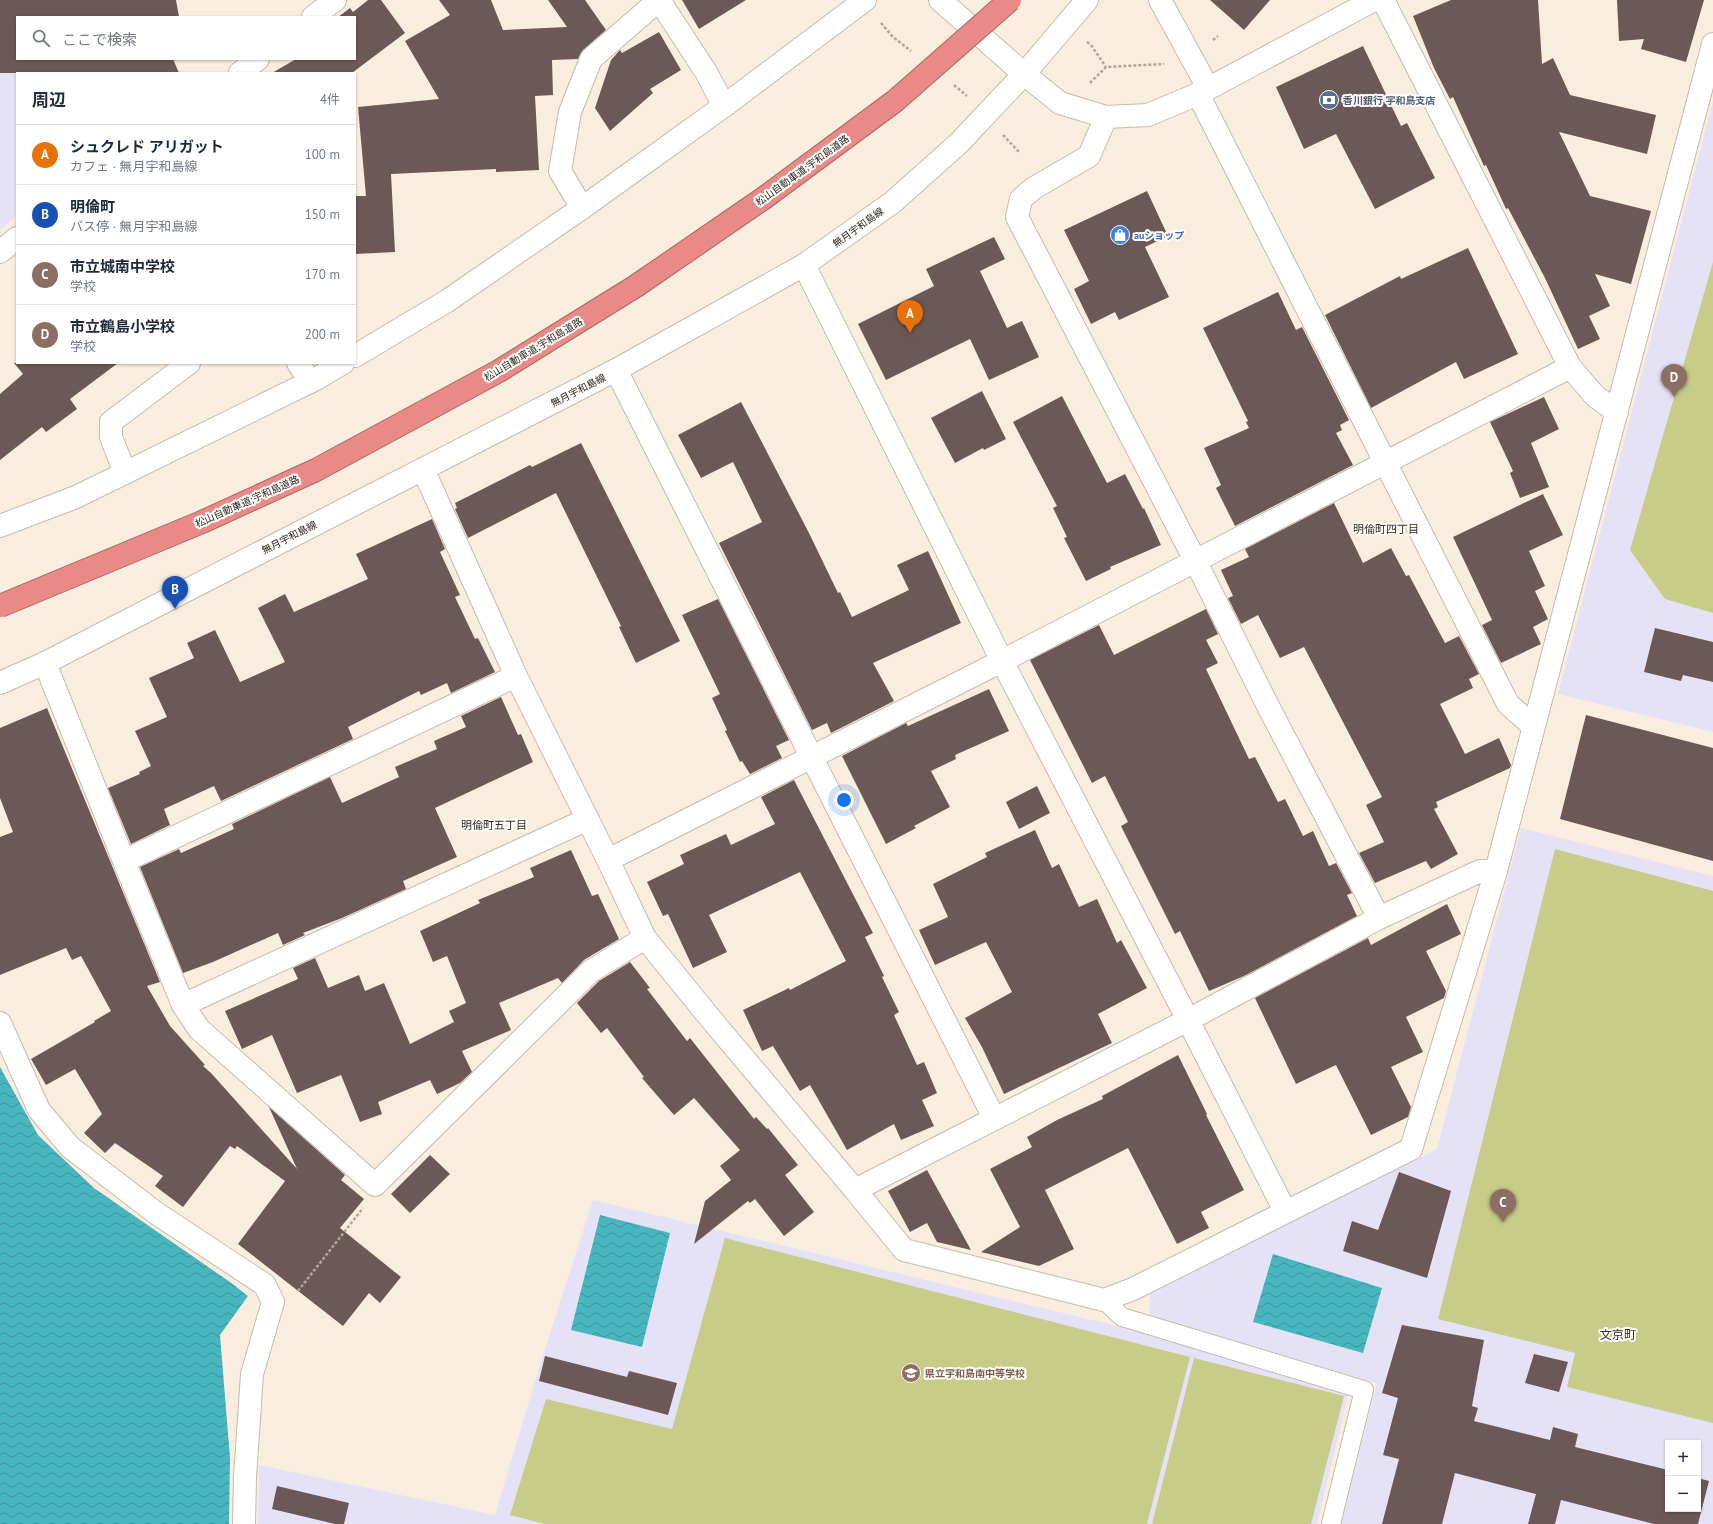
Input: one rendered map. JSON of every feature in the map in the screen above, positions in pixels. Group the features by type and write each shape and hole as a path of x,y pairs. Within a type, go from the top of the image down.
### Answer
{"highway":[{"name":"松山自動車道;宇和島道路","path":"0,606 202,522 316,470 499,371 636,286 764,198 895,101 1010,0"}],"street":[{"path":"314,16 335,0"},
{"path":"582,208 560,172 570,112 591,59 659,0 706,72 724,106"},
{"path":"356,355 447,301 582,208 724,106 865,0"},
{"path":"940,0 1024,74 1060,103 1106,118 1148,115 1203,91 1374,0"},
{"name":"無月宇和島線","path":"0,683 45,663 616,370 804,265 893,202 959,143 1024,74 1087,0"},
{"path":"1160,0 1203,91 1386,463 1508,704 1533,726"},
{"path":"1383,0 1570,367 1595,396 1617,412"},
{"path":"423,469 516,676 588,819 645,938 710,1018 904,1250 1104,1300 1133,1289 1285,1211 1411,1149 1496,871 1713,44"},
{"path":"241,72 257,60"},
{"path":"1106,118 1089,156 1034,188 1021,199 1017,217 1195,560 1268,706 1379,918"},
{"path":"0,252 16,239"},
{"path":"804,265 1002,661 1285,1211"},
{"path":"125,473 111,437 111,422 188,364"},
{"path":"299,364 310,382"},
{"path":"0,526 76,497 310,382 341,364"},
{"path":"608,860 1002,661 1570,367"},
{"path":"616,370 810,757 994,1118"},
{"path":"45,663 183,1005 199,1028 375,1185 591,971 645,938"},
{"path":"124,861 516,676"},
{"path":"183,1005 588,819"},
{"path":"855,1190 1188,1020 1379,918 1480,871 1496,871"},
{"path":"0,1023 40,1110 70,1147 156,1213 265,1285 273,1302 252,1374 245,1477 244,1524"}],"lane":[{"path":"1104,1300 1122,1317 1364,1390 1331,1524"}],"path":[{"path":"1090,84 1106,67 1165,64"},
{"path":"273,1302 290,1301 372,1196 375,1185"}],"shaded area":[{"path":"0,16 17,72 16,216 0,230"},
{"path":"1713,101 1713,732 1558,694"},
{"path":"1521,828 1713,876 1713,1524 1341,1524 1377,1383 1149,1318 1150,1294 1437,1149"},
{"name":"県立宇和島南中等学校","path":"593,1200 1109,1324 1349,1391 1317,1524 258,1524 259,1465 495,1515 543,1355"}],"green space":[{"path":"1713,262 1713,613 1665,599 1630,550"},
{"path":"1555,849 1713,891 1713,1423 1567,1387 1575,1353 1438,1319"},
{"name":"県立宇和島南中等学校","path":"725,1238 1190,1357 1147,1524 545,1524 510,1515 546,1399 672,1429"},
{"path":"1194,1358 1344,1396 1311,1524 1152,1524"}],"water":[{"path":"0,1067 38,1135 94,1188 248,1296 220,1335 230,1458 229,1524 0,1524"},
{"path":"600,1215 670,1233 642,1347 571,1330"},
{"path":"1273,1254 1382,1288 1363,1353 1253,1322"}],"building":[{"path":"0,0 176,0 179,16 16,16 16,60 173,60 179,72 0,73"},
{"path":"368,0 381,0 405,33 353,72 274,72 294,60 356,60 356,16 339,16 350,8 353,12"},
{"path":"439,0 491,0 503,30 567,27 548,0 585,0 606,30 583,50 578,59 552,60 553,95 535,96 539,170 496,172 496,169 391,174 395,252 356,254 356,196 366,196 358,107 439,99 405,41 450,15"},
{"path":"682,0 746,0 699,29"},
{"path":"1210,0 1270,0 1244,30"},
{"path":"1451,0 1538,0 1542,64 1553,58 1570,95 1656,115 1647,154 1559,132 1590,196 1651,211 1631,284 1595,274 1610,306 1589,316 1600,339 1578,349 1545,278 1508,208 1506,209 1486,165 1484,166 1453,97 1450,99 1434,68 1413,16"},
{"path":"1617,0 1704,0 1686,62 1641,49 1644,39 1619,41"},
{"path":"659,32 681,70 650,89 653,93 610,131 595,108 611,60 620,50 622,53"},
{"path":"1363,46 1401,126 1407,123 1435,178 1375,209 1336,134 1304,149 1276,87"},
{"path":"1147,191 1168,236 1145,247 1169,297 1119,320 1115,312 1091,324 1074,289 1089,281 1064,230"},
{"path":"994,237 1005,259 980,271 1007,328 1022,321 1039,357 989,380 970,339 886,380 858,324 934,286 926,269"},
{"path":"1468,248 1518,354 1464,379 1456,362 1371,408 1325,315 1400,276 1401,279"},
{"path":"1278,292 1296,330 1302,327 1349,420 1340,425 1342,430 1336,433 1353,465 1235,526 1216,488 1221,485 1204,448 1249,428 1246,422 1248,421 1203,328"},
{"path":"14,363 117,364 70,399 77,409 46,432 42,427 0,460 0,394 23,374"},
{"path":"982,391 1006,439 984,450 983,448 955,463 931,418"},
{"path":"1062,396 1107,483 1125,474 1143,509 1144,508 1161,545 1110,567 1111,569 1086,581 1064,538 1067,537 1053,508 1057,506 1013,422"},
{"path":"1544,397 1559,429 1531,443 1549,487 1520,498 1510,473 1513,471 1490,422"},
{"path":"741,402 809,533 838,593 840,592 852,617 909,590 897,565 928,551 961,623 873,663 894,701 831,733 827,723 812,730 719,543 762,522 733,462 701,478 678,435"},
{"path":"581,443 680,641 636,663 619,627 621,626 556,493 468,538 455,509 457,508 455,503 530,465 532,467"},
{"path":"1543,494 1563,535 1529,551 1545,586 1535,591 1548,619 1533,627 1541,644 1501,663 1482,625 1492,620 1453,537"},
{"path":"1334,503 1363,563 1391,548 1406,576 1409,575 1445,643 1459,636 1479,674 1469,679 1473,688 1440,704 1465,754 1499,738 1511,765 1510,768 1436,802 1438,807 1434,809 1458,854 1431,869 1426,861 1375,883 1359,853 1384,842 1366,805 1382,797 1304,647 1280,658 1258,615 1241,624 1228,598 1233,596 1221,570 1249,557 1245,549"},
{"path":"432,519 445,549 440,552 460,595 455,597 475,639 478,638 495,672 451,693 447,683 421,695 419,691 348,727 353,739 221,801 214,786 164,809 170,825 131,844 108,788 140,774 139,772 151,766 135,731 167,717 149,678 194,658 187,643 215,630 240,682 285,662 258,608 285,594 294,612 368,579 356,554"},
{"path":"718,599 789,740 776,746 782,758 750,774 742,761 740,762 725,731 727,730 712,698 720,694 682,615"},
{"path":"1206,609 1218,634 1206,640 1218,663 1206,669 1249,759 1255,757 1278,802 1285,799 1303,836 1313,831 1329,866 1336,863 1352,893 1347,895 1357,916 1244,976 1209,991 1180,931 1175,934 1121,826 1128,822 1105,776 1092,783 1030,660 1099,625 1114,655"},
{"path":"1655,628 1713,642 1713,682 1683,675 1681,681 1644,672"},
{"path":"989,689 1009,731 955,755 956,759 931,771 950,807 914,826 916,828 886,844 842,756 906,723 908,726"},
{"path":"501,697 518,735 521,734 533,762 435,808 457,857 403,881 406,889 342,918 303,933 305,935 283,945 278,933 213,962 183,973 140,867 179,849 181,853 234,829 232,824 330,777 342,803 399,777 395,767 437,749 434,741 466,727 461,716"},
{"path":"47,708 160,982 147,986 170,1026 205,1065 203,1066 297,1169 269,1107 345,1175 341,1180 364,1199 340,1228 401,1277 380,1303 369,1293 343,1326 238,1244 285,1181 237,1146 235,1149 230,1146 183,1207 155,1186 163,1176 115,1143 105,1153 84,1133 102,1114 75,1069 46,1085 31,1059 95,1022 94,1021 111,1011 81,956 72,960 66,948 0,975 0,837 13,832 0,798 0,728"},
{"path":"1586,715 1713,748 1713,861 1560,819"},
{"path":"794,780 873,933 865,937 884,976 882,977 899,1012 894,1015 917,1065 924,1062 937,1093 922,1100 934,1126 901,1140 894,1124 847,1150 810,1085 800,1091 773,1046 762,1051 743,1010 789,988 790,990 846,961 800,872 709,915 727,952 693,968 668,914 663,916 647,882 684,864 680,855 726,834 731,845 775,824 761,797"},
{"path":"1037,786 1050,813 1019,829 1006,802"},
{"path":"1035,830 1052,868 1059,864 1079,907 1097,899 1117,943 1121,940 1147,988 1098,1014 1112,1043 1004,1094 982,1047 965,1018 1012,992 986,942 935,965 919,930 948,917 933,884 987,857 985,853"},
{"path":"571,850 592,896 598,894 619,939 584,960 562,983 558,978 499,1003 511,1030 462,1051 472,1072 460,1083 437,1094 430,1080 378,1102 382,1114 360,1122 341,1075 297,1093 272,1035 242,1049 225,1011 298,979 293,968 315,958 328,988 359,975 365,991 384,983 410,1044 454,1022 449,1011 466,1003 447,956 433,962 420,931 480,903 478,900 534,877 530,868"},
{"path":"1447,904 1461,934 1426,951 1446,991 1444,998 1406,1017 1423,1052 1391,1067 1411,1107 1408,1117 1371,1135 1336,1065 1296,1084 1255,998 1368,938 1371,945"},
{"path":"630,962 650,988 647,989 687,1041 690,1038 754,1119 756,1117 767,1129 768,1128 798,1165 785,1175 814,1212 784,1236 755,1199 750,1203 748,1201 694,1244 705,1201 731,1180 720,1166 740,1150 694,1098 674,1115 642,1078 644,1077 607,1028 601,1033 577,1003 599,981"},
{"path":"1178,1055 1244,1190 1201,1212 1209,1228 1177,1244 1128,1148 1045,1190 1074,1249 1039,1266 981,1252 1020,1227 990,1169 1032,1147 1027,1137 1057,1120 1103,1099 1102,1096"},
{"path":"430,1155 450,1174 410,1213 391,1194"},
{"path":"927,1170 971,1250 937,1242 927,1223 910,1232 888,1191"},
{"path":"1399,1172 1451,1191 1427,1278 1343,1251 1352,1221 1378,1230"},
{"path":"1402,1325 1484,1340 1472,1406 1478,1408 1474,1421 1550,1440 1553,1427 1578,1434 1575,1447 1665,1469 1665,1512 1701,1512 1701,1479 1709,1481 1698,1524 1654,1524 1561,1500 1555,1524 1528,1524 1536,1494 1455,1473 1442,1524 1382,1524 1399,1459 1383,1455 1398,1398 1382,1393"},
{"path":"1534,1354 1568,1362 1559,1392 1525,1383"},
{"path":"545,1356 627,1377 629,1371 677,1383 668,1415 539,1381"},
{"path":"277,1486 349,1503 344,1524 335,1524 272,1509"}],"place":[{"name":"香川銀行 宇和島支店","path":"1329,100"},
{"name":"auショップ","path":"1120,235"},
{"name":"シュクレド アリガット","path":"910,333"},
{"name":"市立鶴島小学校","path":"1674,397"},
{"name":"明倫町","path":"175,609"},
{"name":"市立城南中学校","path":"1503,1222"},
{"name":"県立宇和島南中等学校","path":"911,1373"}],"district":[{"name":"明倫町四丁目","path":"1386,529"},
{"name":"明倫町五丁目","path":"494,825"},
{"name":"文京町","path":"1618,1335"}]}
